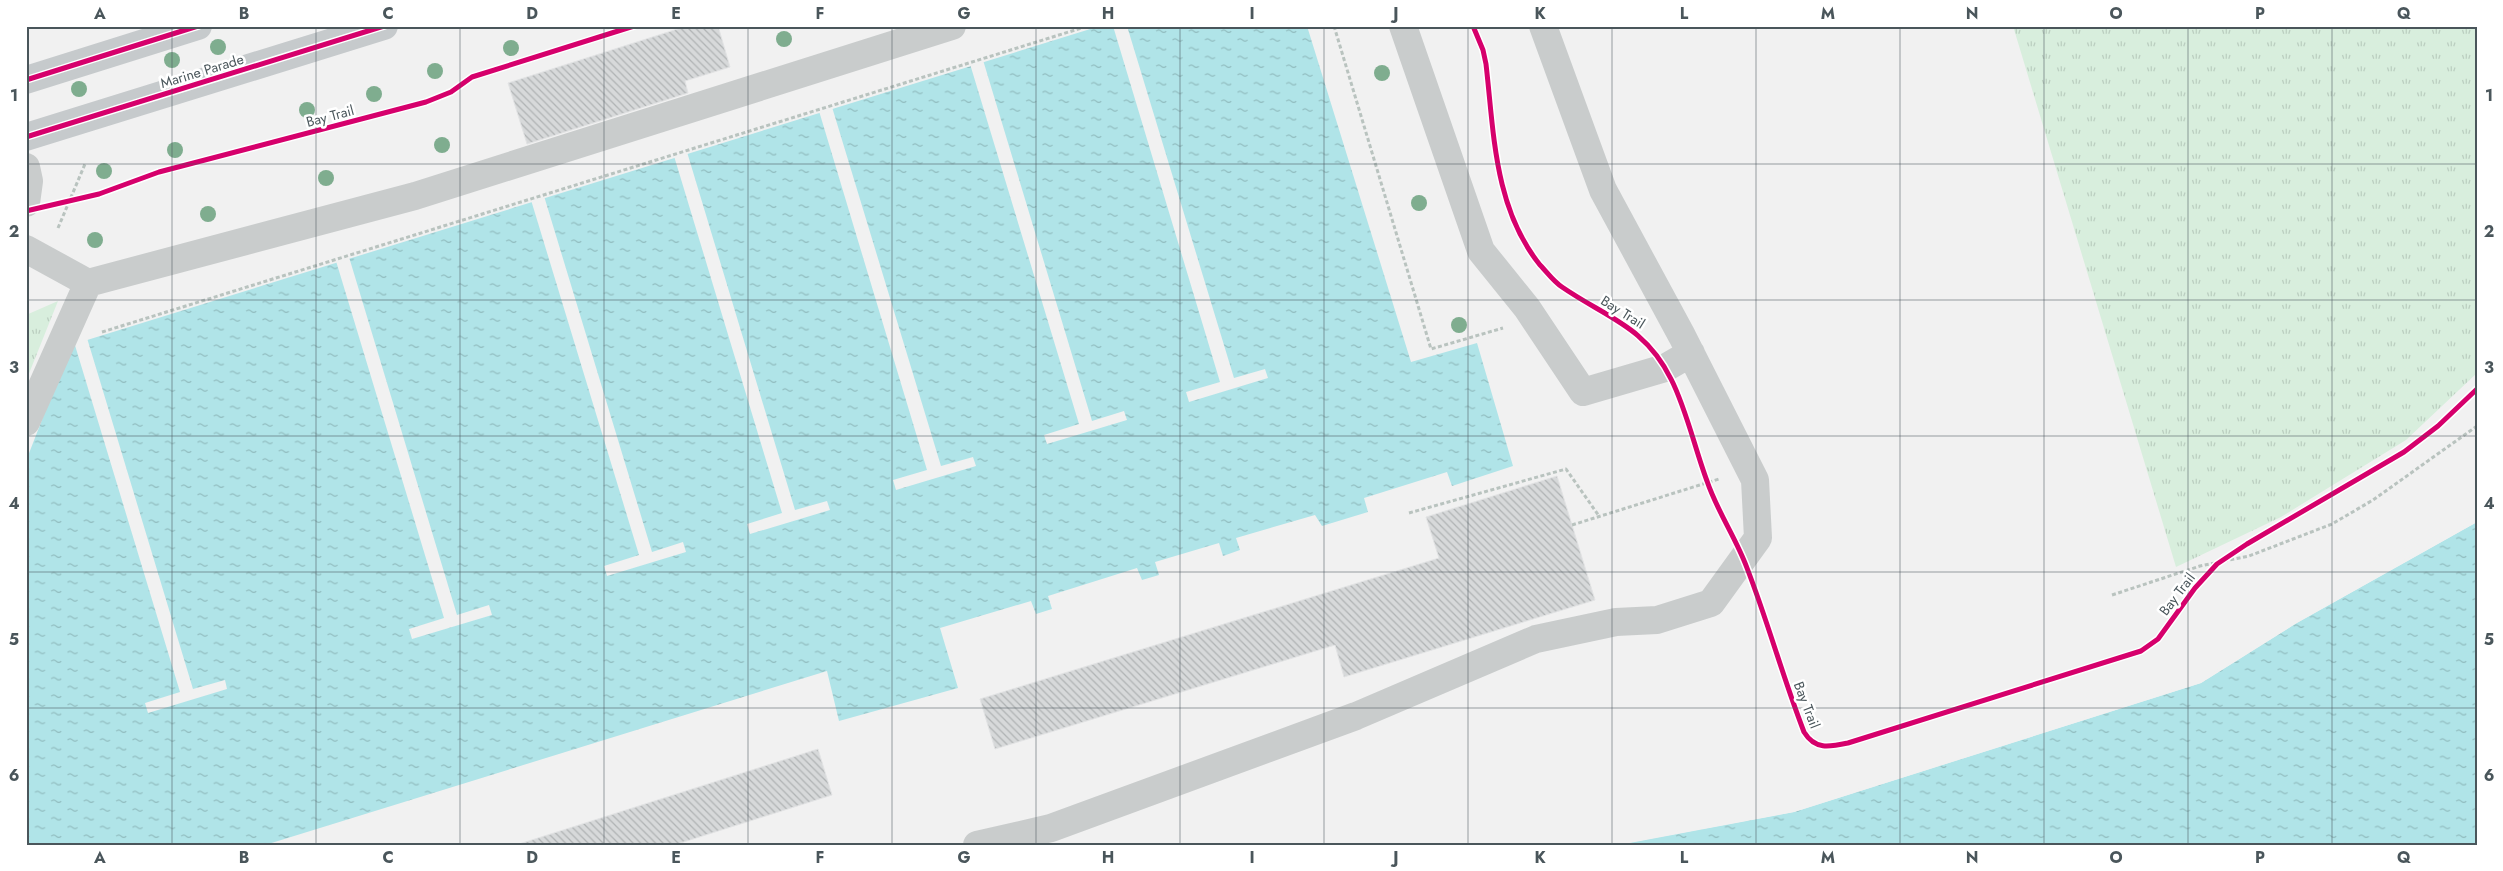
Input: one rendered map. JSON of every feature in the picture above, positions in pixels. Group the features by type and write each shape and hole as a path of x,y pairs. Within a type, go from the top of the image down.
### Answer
{"main road":[{"path":"26,80 198,26"},
{"name":"Marine Parade","path":"26,137 384,26"}],"lane":[{"path":"26,249 88,284 415,196 952,26"},
{"path":"1403,26 1480,251 1534,318 1582,392 1665,368 1690,353"},
{"path":"977,845 1052,828 1356,716 1536,639 1616,622 1658,620 1711,603 1758,538 1755,480 1690,353 1602,190 1543,26"},
{"path":"26,167 29,181 26,203"},
{"path":"26,422 88,284"}],"path":[{"path":"88,284 102,332 1088,26"},
{"path":"1334,26 1431,349 1534,318"},
{"path":"60,204 76,200"},
{"path":"2112,595 2200,566 2217,564 2258,552 2352,513 2477,426"},
{"path":"1409,513 1566,469 1599,516"},
{"path":"1572,525 1749,469"},
{"path":"1704,474 1711,491"}],"green space":[{"path":"2013,26 2477,26 2477,373 2406,440 2281,517 2176,567"},
{"path":"58,301 26,381 26,315"}],"water":[{"path":"1100,26 1307,26 1411,362 1477,343 1513,466 1452,486 1447,472 1364,498 1368,512 1322,526 1315,515 1236,538 1240,550 1223,556 1219,543 1155,562 1159,575 1142,580 1137,568 1048,596 1052,609 1036,614 1031,601 940,628 958,688 839,721 827,671 265,845 26,845 26,461 71,345"},
{"path":"2477,522 2477,845 1619,845 1794,812 2201,683 2295,624"}],"pier":[{"path":"1113,26 1127,26 1234,378 1265,369 1268,378 1189,402 1186,392 1220,382"},
{"path":"983,60 1092,421 1124,411 1127,420 1047,444 1044,435 1079,424 970,64"},
{"path":"832,107 941,466 973,457 976,466 896,490 893,480 927,470 819,111"},
{"path":"687,152 795,510 827,501 830,510 750,534 747,524 782,513 674,156"},
{"path":"544,196 652,552 683,542 686,552 607,576 604,566 639,555 531,200"},
{"path":"349,257 457,615 489,605 492,615 412,639 409,629 444,618 336,261"},
{"path":"87,338 193,689 225,680 227,689 148,713 145,703 180,692 74,342"},
{"path":"2477,519 2477,522 2295,624 2201,683 1794,812 1616,845 1618,842 1793,809 2200,681 2294,622"}],"building":[{"path":"687,26 718,26 730,67 685,81 688,93 527,144 508,83"},
{"path":"1557,476 1595,600 1344,677 1335,645 995,749 980,699 1439,558 1426,517"},
{"path":"818,749 832,795 674,845 516,845"}],"cycle path":[{"path":"26,80 198,26"},
{"path":"26,137 384,26"},
{"name":"Bay Trail","path":"26,211 99,194 159,172 426,102 451,92 472,77 634,26"},
{"name":"Bay Trail","path":"1473,26 1483,50 1486,64 1494,143 1505,195 1513,219 1525,243 1540,265 1556,282 1624,325 1637,335 1661,361 1681,403 1711,492 1747,568 1804,732 1813,742 1823,746 1848,743 2141,651 2158,639 2195,588 2217,564 2247,544 2404,452 2438,426 2477,389"}]}
